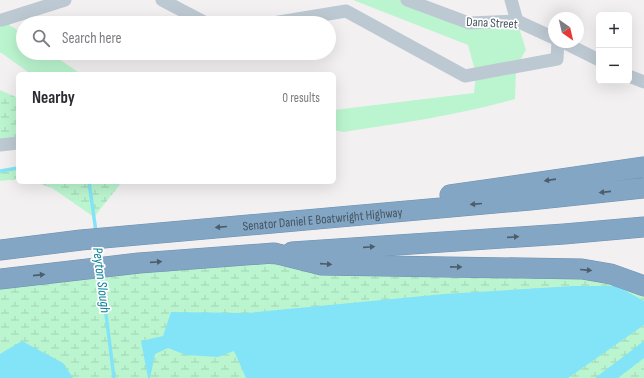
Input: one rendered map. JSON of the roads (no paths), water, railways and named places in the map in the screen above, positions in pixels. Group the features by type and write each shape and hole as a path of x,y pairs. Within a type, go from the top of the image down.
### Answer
{"highway":[{"path":"304,220 476,190 644,167"},
{"name":"Senator Daniel E Boatwright Highway","path":"0,250 112,237 644,188"},
{"path":"0,279 118,266 274,253 564,234 644,227"},
{"path":"274,253 322,265 582,269 616,275 644,286"}],"street":[{"path":"2,20 65,0"},
{"path":"162,0 193,16"},
{"name":"Dana Street","path":"407,0 469,23 517,21 548,35"},
{"path":"435,0 444,14"},
{"path":"511,0 517,21"},
{"path":"316,16 346,11 465,76 557,59 558,48"},
{"path":"575,48 596,58"},
{"path":"632,77 644,82"},
{"path":"0,145 16,143"}],"water":[{"path":"573,286 617,286 644,301 644,325 568,378 246,378 234,351 218,357 186,355 168,348 155,354 150,378 148,378 141,341 163,336 171,312 247,313 444,294"},
{"path":"22,341 63,363 73,378 0,378 0,354"},
{"path":"644,341 644,358 618,378 595,378"}],"waterway":[{"name":"Peyton Slough","path":"0,171 16,168"},
{"name":"Peyton Slough","path":"89,184 96,232"},
{"name":"Peyton Slough","path":"97,245 100,262"},
{"name":"Peyton Slough","path":"101,274 114,378"}]}
